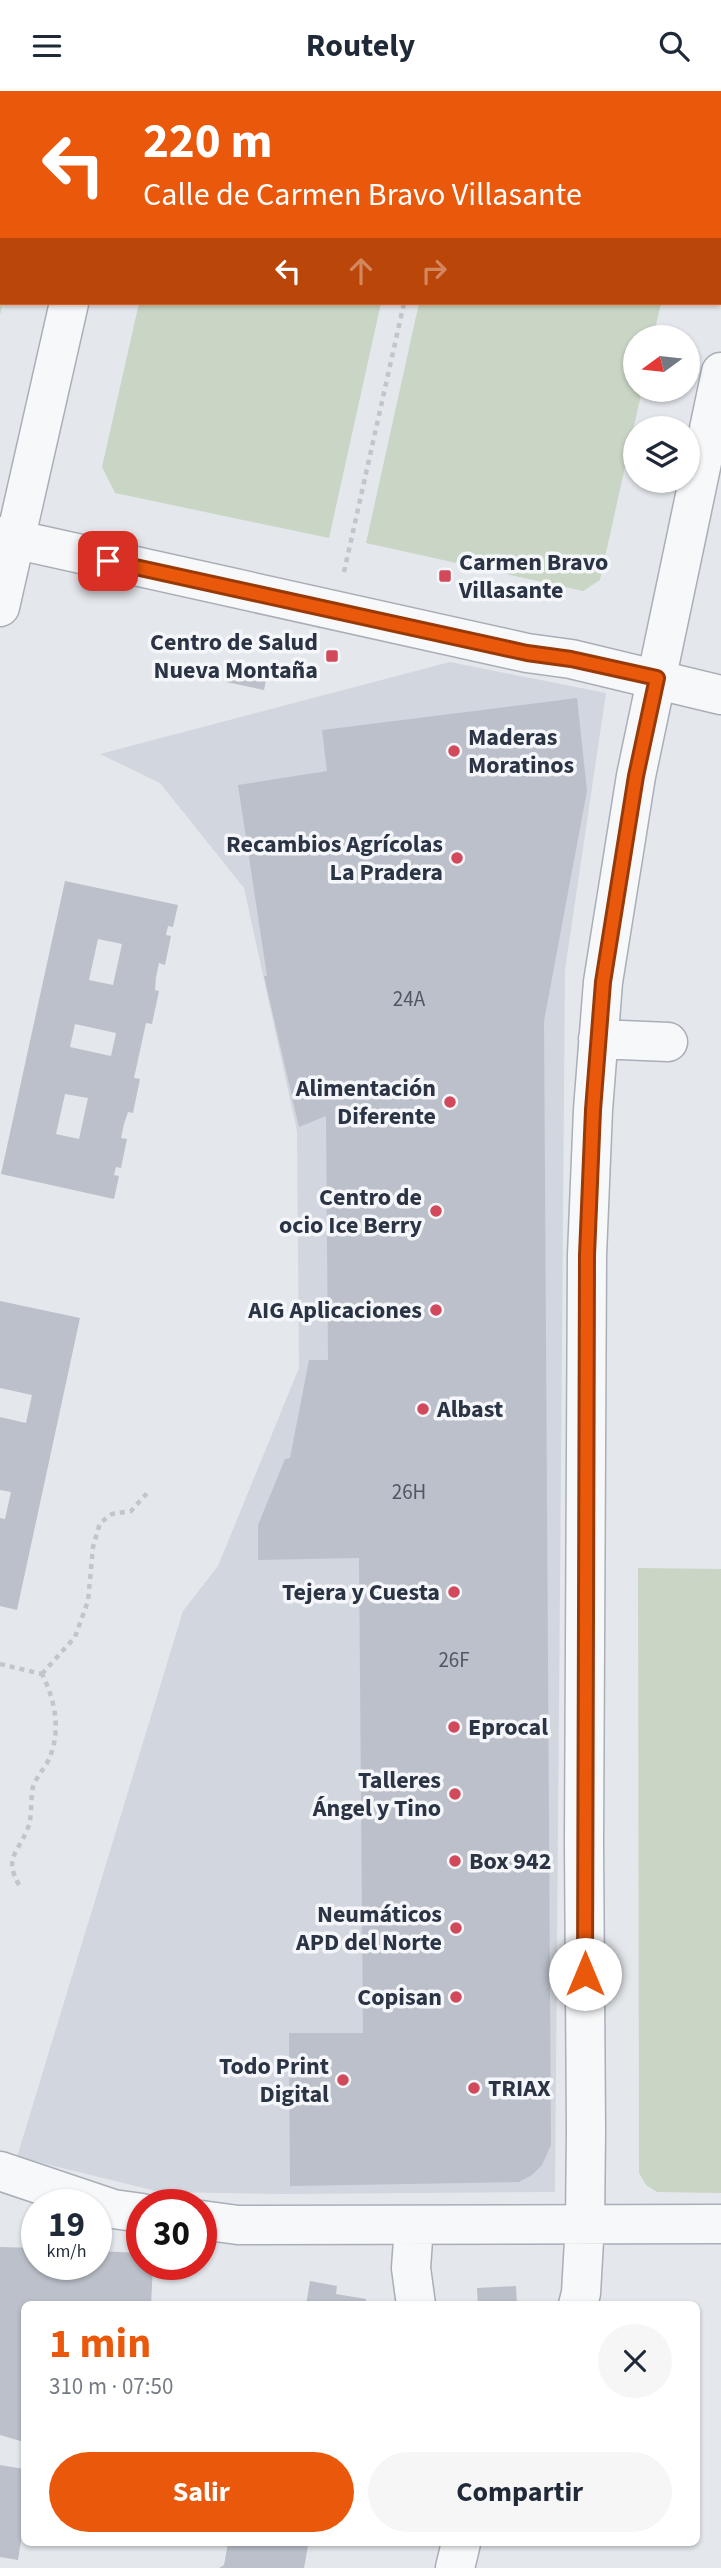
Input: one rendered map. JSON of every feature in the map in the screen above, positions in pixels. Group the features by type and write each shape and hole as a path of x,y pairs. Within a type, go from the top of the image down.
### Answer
{"street":[{"path":"0,607 7,538 68,305"},
{"path":"580,2301 584,2223 587,1255 598,1039 603,982 629,816 721,372"},
{"path":"7,538 527,653 571,659 721,695"},
{"path":"598,1039 668,1042"},
{"path":"0,2171 113,2209 126,2211"},
{"path":"217,2222 237,2225 414,2226 721,2224"},
{"path":"414,2226 411,2268 415,2301"},
{"path":"455,2568 460,2546"}],"path":[{"path":"336,610 404,305"},
{"path":"43,1674 75,1637 88,1601 93,1546 100,1523 112,1514 131,1511 149,1491"},
{"path":"0,1664 43,1674"},
{"path":"19,1885 11,1871 11,1862 28,1829 34,1782 48,1761 57,1717 43,1674"}],"shaded area":[{"path":"450,662 606,693 565,970 555,2192 281,2194 217,2193 217,2189 148,2189 17,2157 183,1611 218,1566 299,1368 297,1131 244,888 160,783 100,754"}],"green space":[{"path":"139,305 381,305 329,538 115,493 102,467"},
{"path":"419,305 661,305 656,325 623,325 623,403 639,403 636,416 623,416 623,476 600,580 583,591 366,543"},
{"path":"638,1568 721,1569 721,2193 657,2192 646,2185 639,2173"}],"building":[{"path":"229,667 267,675 264,690 226,682"},
{"path":"577,698 587,791 544,1021 551,2145 542,2165 519,2182 290,2186 289,2033 363,2033 359,1558 258,1560 258,1525 285,1459 290,1458 309,1360 328,1360 326,1116 299,1127 264,976 267,976 238,785 327,771 322,730"},
{"path":"65,881 178,905 173,927 168,926 166,935 171,936 165,965 159,963 155,990 159,991 152,1024 146,1023 134,1078 140,1079 133,1113 128,1112 124,1124 121,1138 127,1139 121,1168 116,1167 114,1175 119,1176 114,1199 1,1174","holes":["98,939 122,944 113,985 89,980","75,1024 116,1033 111,1056 70,1047","65,1094 88,1098 79,1139 56,1134"]},
{"path":"0,1301 80,1318 17,1610 0,1606 0,1518 5,1519 11,1492 0,1490 0,1417 26,1423 32,1395 0,1388"},
{"path":"0,2247 21,2248 21,2280 112,2280 112,2252 126,2252 126,2280 152,2280 151,2301 21,2301 21,2441 0,2435"},
{"path":"310,2281 337,2286 336,2294 366,2299 366,2301 307,2301"},
{"path":"516,2286 517,2301 478,2301 477,2288"},
{"path":"0,2465 21,2468 21,2541 18,2560 0,2557"},
{"path":"227,2546 308,2546 304,2568 219,2568 224,2565"}],"place":[{"name":"Carmen Bravo Villasante","path":"445,576"},
{"name":"Centro de Salud Nueva Montaña","path":"332,656"},
{"name":"Maderas Moratinos","path":"454,751"},
{"name":"Recambios Agrícolas La Pradera","path":"457,858"},
{"name":"Alimentación Diferente","path":"450,1102"},
{"name":"Centro de ocio Ice Berry","path":"436,1211"},
{"name":"AIG Aplicaciones","path":"436,1310"},
{"name":"Albast","path":"423,1409"},
{"name":"Tejera y Cuesta","path":"454,1592"},
{"name":"Eprocal","path":"454,1727"},
{"name":"Talleres Ángel y Tino","path":"455,1794"},
{"name":"Box 942","path":"455,1861"},
{"name":"Neumáticos APD del Norte","path":"456,1928"},
{"name":"Copisan","path":"456,1997"},
{"name":"Todo Print Digital","path":"343,2080"},
{"name":"TRIAX","path":"474,2088"}],"route":[{"path":"108,561 527,653 571,659 657,678 636,776 603,982 593,1110 587,1255 585,1974"}]}
